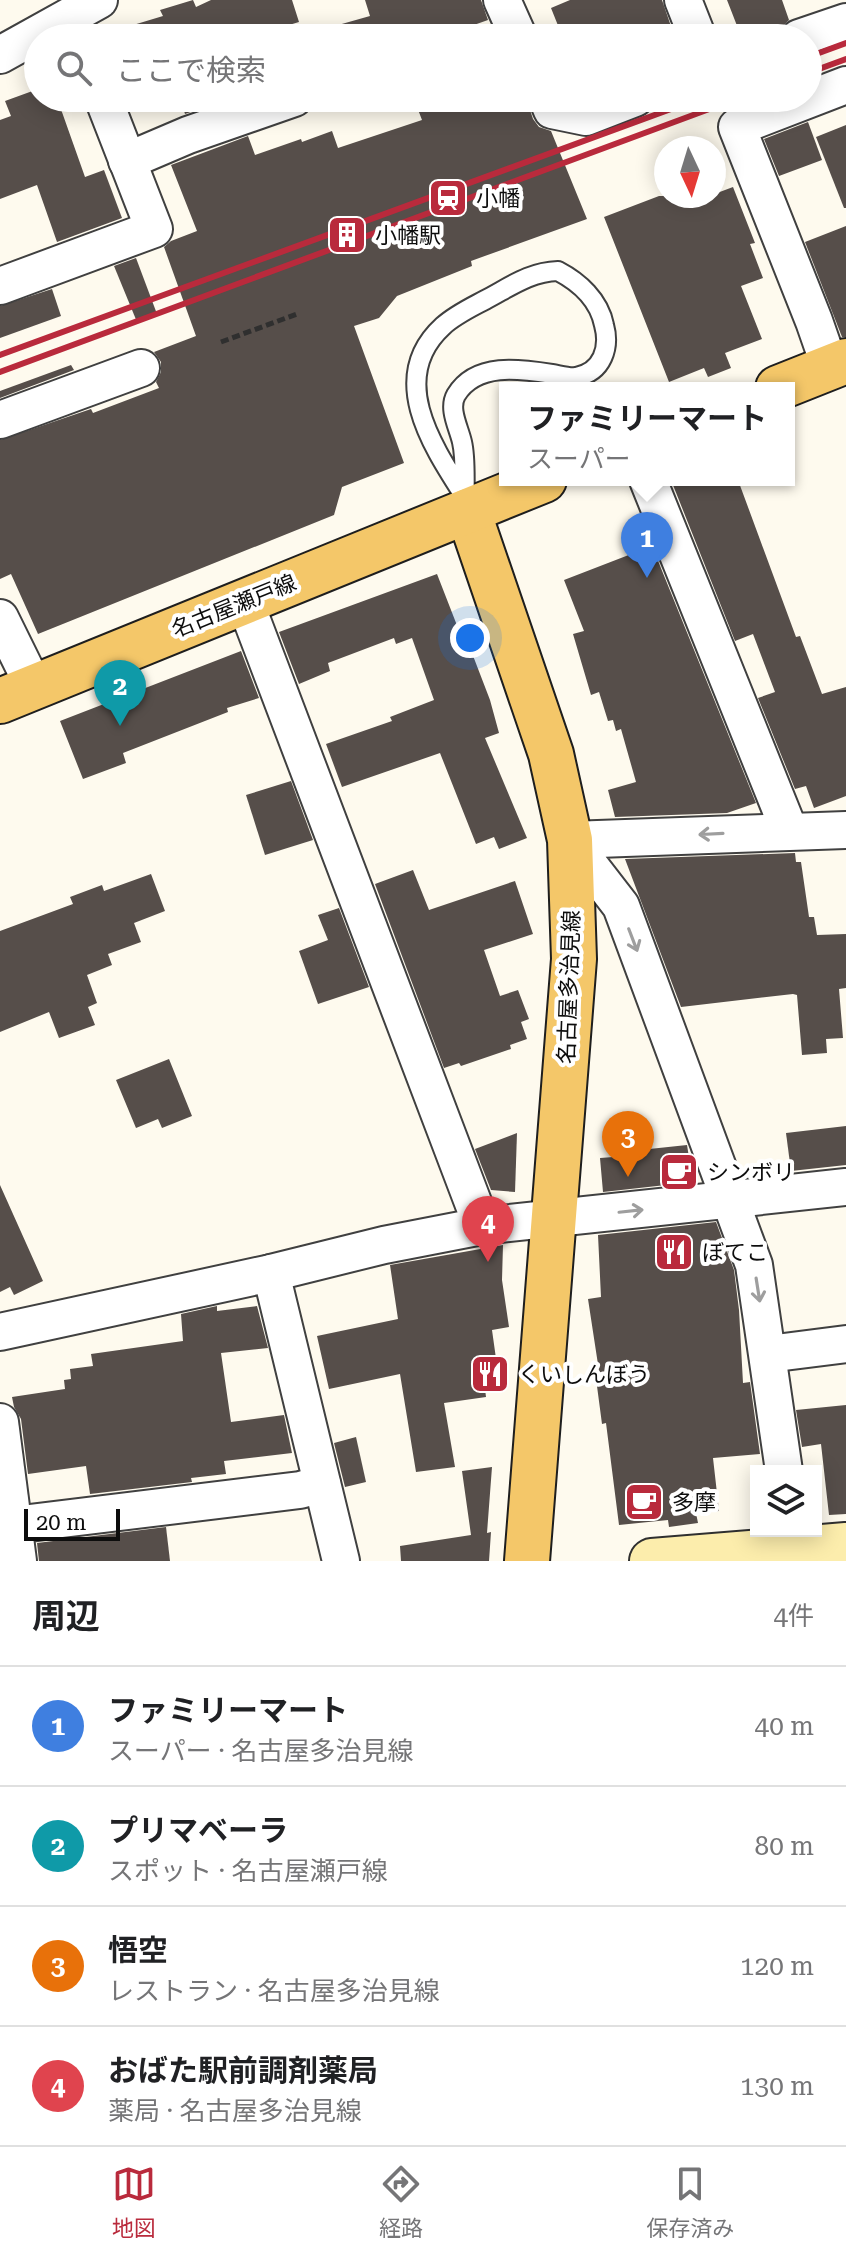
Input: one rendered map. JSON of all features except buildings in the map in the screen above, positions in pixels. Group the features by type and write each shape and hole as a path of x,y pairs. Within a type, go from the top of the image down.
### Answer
{"main road":[{"path":"793,382 838,364"},
{"path":"466,504 524,486"},
{"name":"名古屋瀬戸線","path":"17,694 245,602 466,504"},
{"name":"名古屋多治見線","path":"466,504 551,754 570,840 574,959 527,1561"}],"street":[{"path":"502,0 508,24"},
{"path":"683,0 692,24"},
{"path":"822,30 846,22"},
{"path":"0,55 24,44"},
{"path":"822,94 846,85"},
{"path":"0,286 154,229 108,112"},
{"path":"127,161 254,112"},
{"path":"562,112 586,117 599,112"},
{"path":"776,112 737,127 814,321 838,364"},
{"path":"0,420 141,368"},
{"path":"650,486 789,830"},
{"path":"245,602 482,1226"},
{"path":"0,618 17,694"},
{"path":"570,840 846,830"},
{"path":"570,840 621,906 754,1265 783,1465"},
{"path":"0,1332 384,1245 482,1226 846,1187"},
{"path":"271,1273 341,1561"},
{"path":"768,1354 846,1344"},
{"path":"0,1422 18,1561"},
{"path":"13,1525 300,1490 322,1484"},
{"path":"652,1561 794,1546 846,1545"}],"lane":[{"path":"558,271 576,280 602,314 607,350 602,361 590,371 575,377 496,370 480,373 467,381 454,398 455,421 462,443 466,504 436,452 420,412 416,370 441,328 459,314 538,272 558,271"}],"path":[{"path":"221,342 297,314"}],"railway":[{"path":"822,52 846,43"},
{"path":"822,68 846,59"},
{"path":"0,355 663,112"},
{"path":"0,372 701,112"}],"place":[{"name":"小幡","path":"448,198"},
{"name":"小幡駅","path":"347,235"},
{"name":"ファミリーマート","path":"647,578"},
{"name":"プリマベーラ","path":"120,726"},
{"name":"シンボリ","path":"679,1172"},
{"name":"悟空","path":"628,1177"},
{"name":"ぼてこ","path":"674,1252"},
{"name":"おばた駅前調剤薬局","path":"488,1262"},
{"name":"くいしんぼう","path":"490,1374"},
{"name":"多摩","path":"644,1502"}]}
